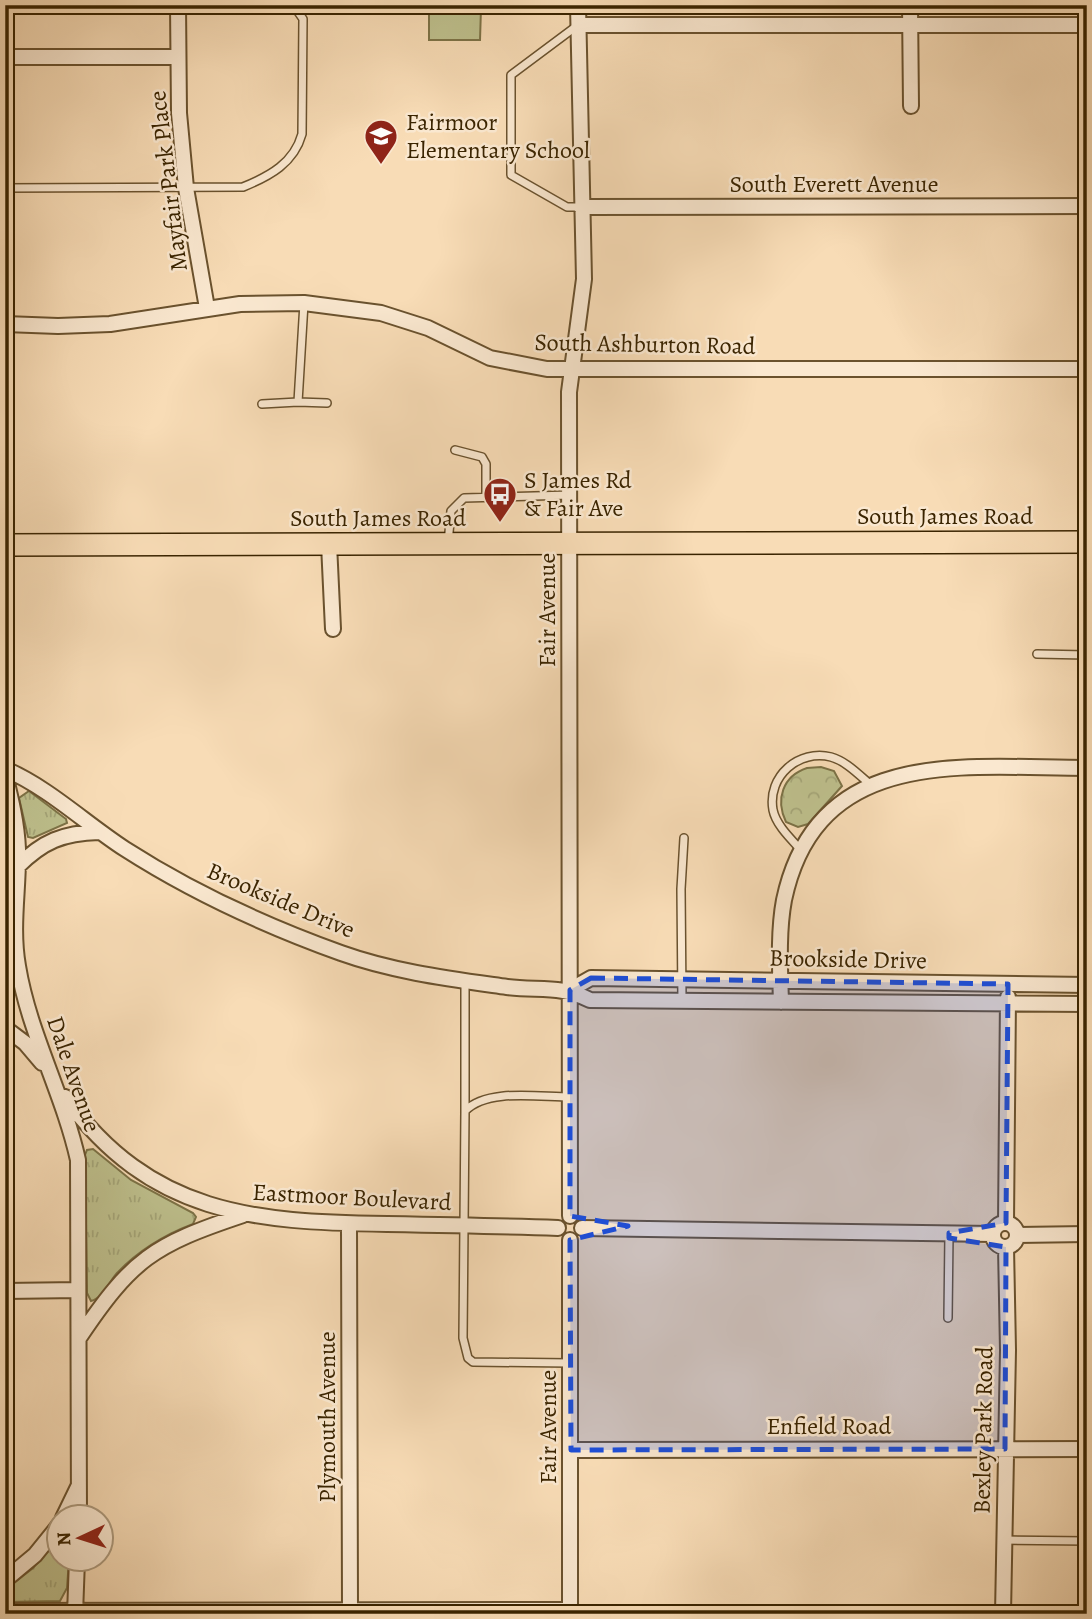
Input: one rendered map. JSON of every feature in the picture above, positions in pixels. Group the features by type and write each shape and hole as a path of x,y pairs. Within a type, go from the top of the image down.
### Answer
{"main road":[{"name":"South James Road","path":"5,545 1087,542"}],"street":[{"name":"Mayfair Park Place","path":"178,5 178,113 186,188 207,308"},
{"name":"Fair Avenue","path":"570,1216 570,369 583,292 579,5"},
{"path":"910,5 911,106"},
{"path":"579,25 1087,25"},
{"path":"5,57 178,57"},
{"name":"South Everett Avenue","path":"581,207 1087,206"},
{"name":"South Ashburton Road","path":"5,324 110,324 207,308 304,303 381,313 428,328 490,358 517,365 570,369 1087,369"},
{"path":"329,544 334,629"},
{"path":"781,1002 783,904 801,850 831,813 871,785 932,768 1087,768"},
{"name":"Brookside Drive","path":"5,769 35,785 99,832 183,883 263,922 343,953 431,977 516,988 570,990 590,1000 1087,1004"},
{"name":"Dale Avenue","path":"5,775 15,814 17,867 10,922 18,967 36,1037 70,1125 78,1160 79,1504"},
{"path":"17,867 50,839 72,833 99,832"},
{"name":"Brookside Drive","path":"570,990 590,978 1087,985"},
{"path":"1006,1223 1008,984"},
{"name":"Eastmoor Boulevard","path":"5,1028 25,1043 89,1127 155,1180 198,1202 244,1215 349,1224 558,1228"},
{"path":"79,1338 123,1279 152,1252 192,1232 244,1215"},
{"path":"570,1216 579,1219 582,1228 579,1236 570,1240 562,1236 558,1228 562,1219 570,1216"},
{"path":"1006,1223 1014,1226 1017,1235 1014,1243 1006,1247 997,1243 993,1234 997,1226 1006,1223"},
{"name":"Plymouth Avenue","path":"349,1224 350,1610"},
{"path":"582,1228 993,1234"},
{"path":"1017,1235 1087,1234"},
{"name":"Fair Avenue","path":"570,1240 570,1612"},
{"name":"Bexley Park Road","path":"1003,1614 1006,1247"},
{"path":"5,1291 78,1290"},
{"name":"Enfield Road","path":"571,1450 1087,1449"},
{"path":"70,1504 79,1485"},
{"path":"5,1580 35,1555 46,1541"},
{"path":"75,1612 76,1574"},
{"path":"5,1611 570,1612"}],"lane":[{"path":"5,188 243,187 265,178 297,152 302,134 303,19 296,9 288,5"},
{"path":"579,25 511,75 511,175 567,207 581,207"},
{"path":"298,402 304,303"},
{"path":"262,404 327,403"},
{"path":"455,450 482,457 486,464 486,495"},
{"path":"448,544 452,511 464,498 486,495 570,495"},
{"path":"1037,654 1087,655"},
{"path":"801,850 773,813 774,790 782,773 800,759 831,757 871,785"},
{"path":"682,1002 681,889 684,838"},
{"path":"465,981 463,1338 468,1359 473,1362 570,1363"},
{"path":"882,983 882,1002"},
{"path":"465,1111 473,1102 496,1097 570,1097"},
{"path":"948,1318 949,1234"},
{"path":"1004,1540 1087,1541"}],"highlighted area":[{"path":"591,978 1008,984 1006,1223 949,1233 949,1238 1006,1247 1005,1449 571,1450 570,1240 628,1226 570,1216 570,990"}],"green space":[{"path":"429,8 481,8 480,40 429,40"},
{"path":"821,767 834,771 842,786 808,824 798,827 786,822 781,797 783,789 792,777 807,768"},
{"path":"29,791 66,819 67,823 33,838 28,837 19,798"},
{"path":"93,1149 131,1180 196,1217 193,1224 172,1233 134,1258 117,1273 102,1293 91,1301 87,1293 85,1155 87,1150"},
{"path":"46,1552 46,1574 68,1574 67,1588 60,1601 5,1602 5,1590 33,1568"}],"place":[{"name":"Fairmoor Elementary School","path":"381,166"},
{"name":"S James Rd & Fair Ave","path":"500,524"}]}
